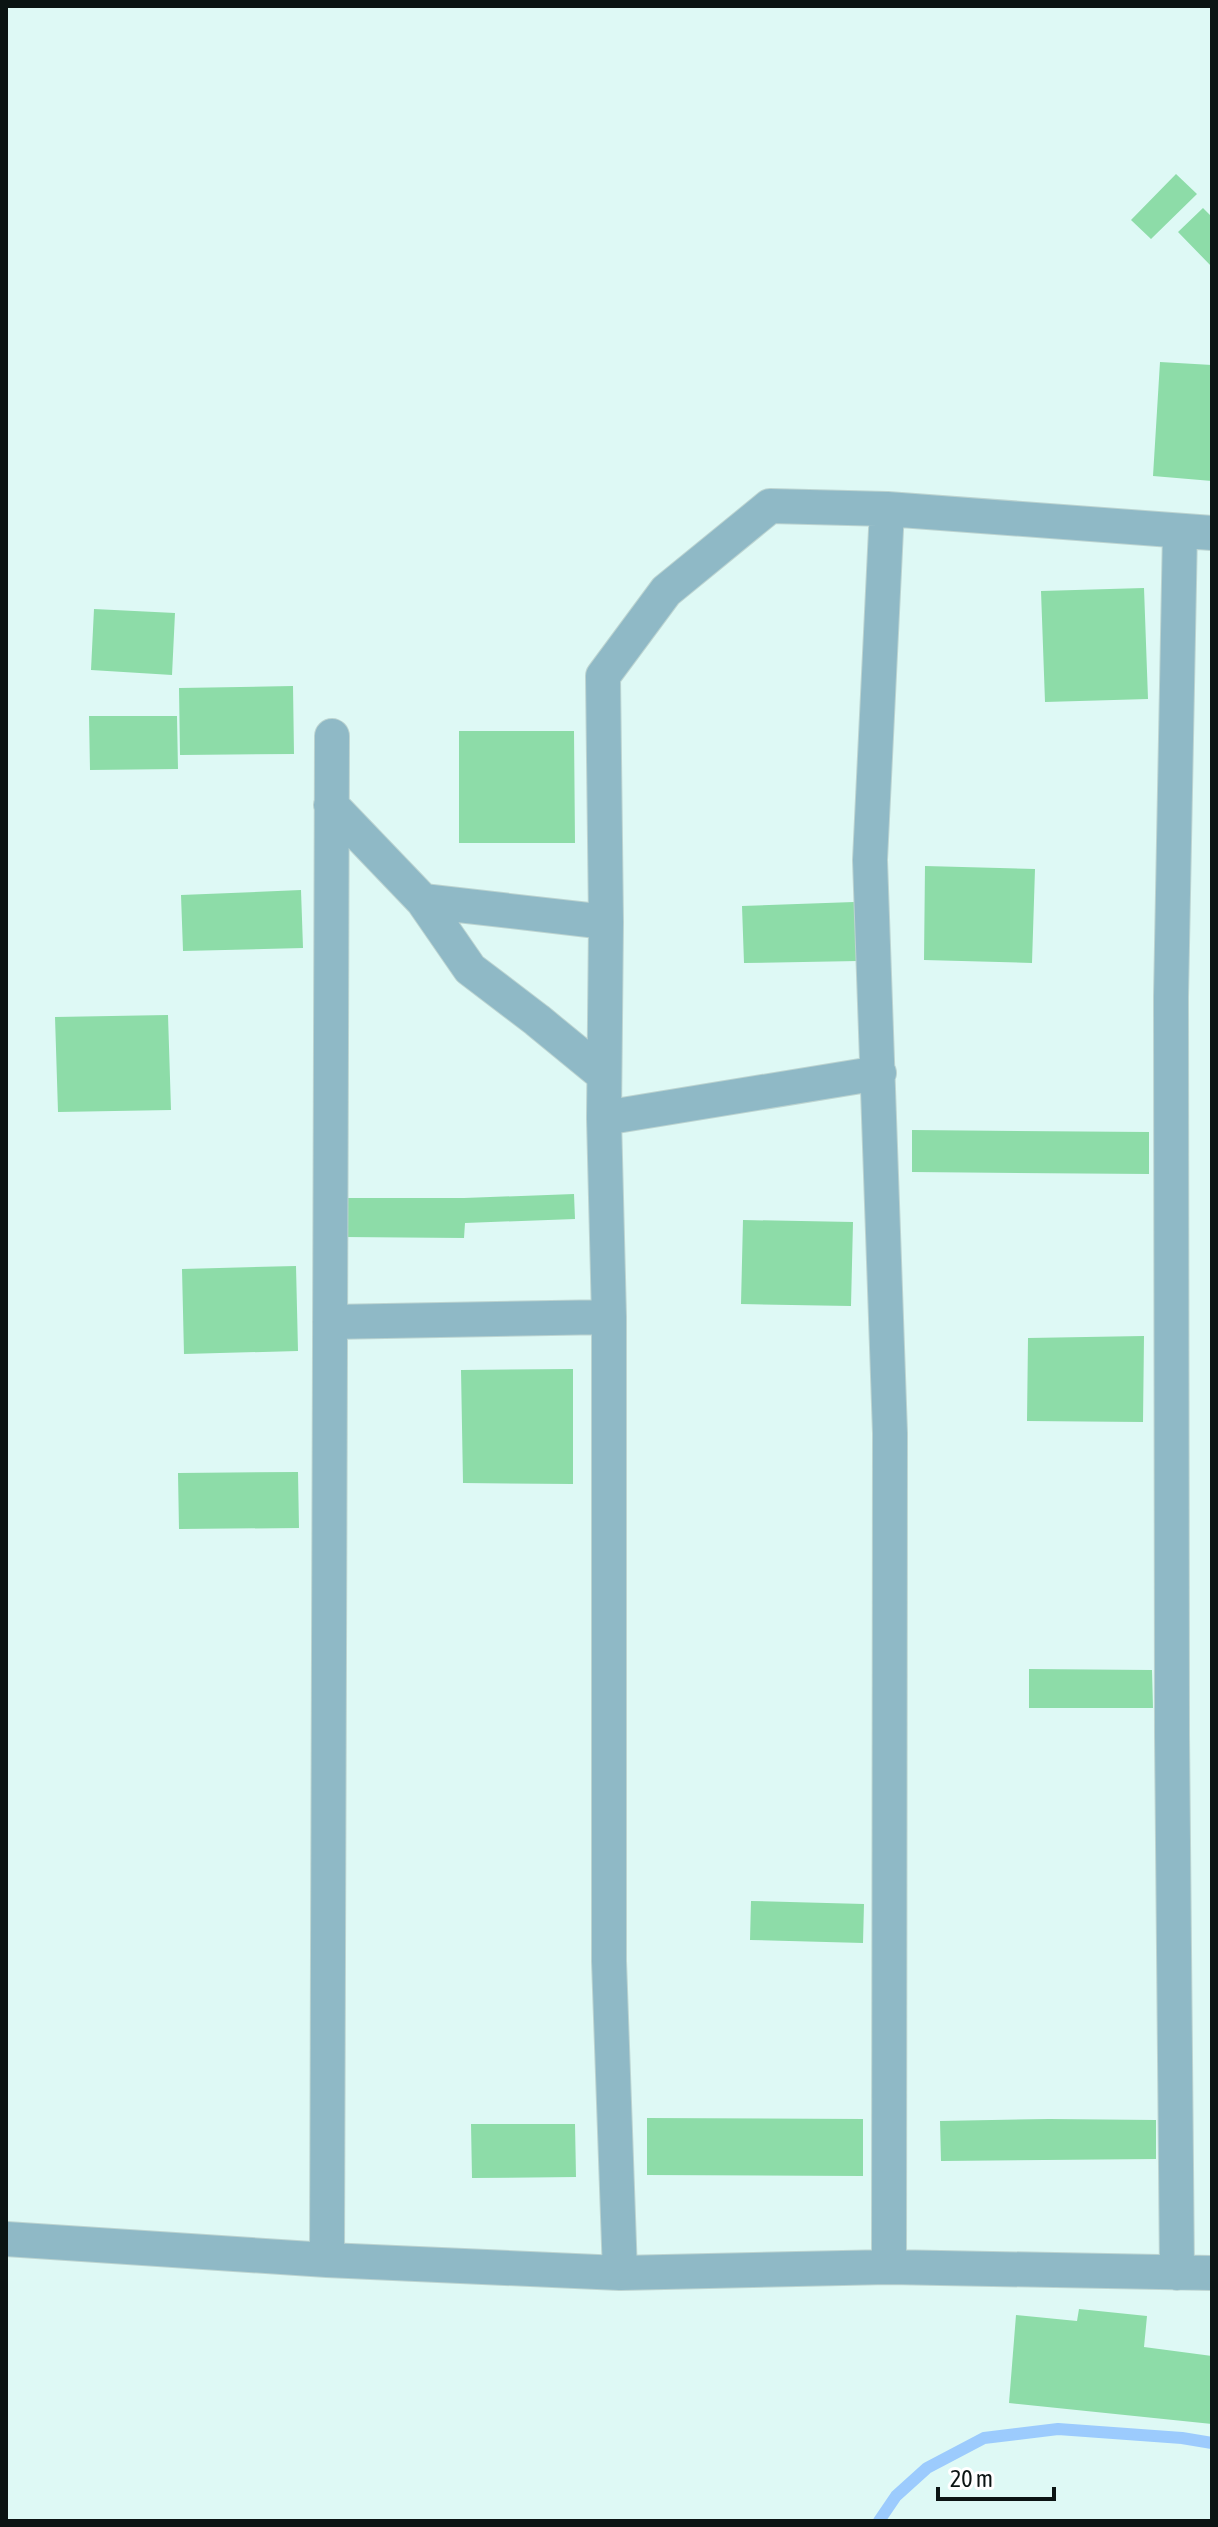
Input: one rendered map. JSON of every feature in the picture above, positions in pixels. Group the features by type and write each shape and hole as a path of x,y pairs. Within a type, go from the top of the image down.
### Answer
{"street":[{"path":"620,2273 609,1961 609,1317 604,1118 606,922 603,676 666,591 770,506 887,509 1196,532 1171,997 1172,1735 1177,2273"},
{"path":"887,509 870,860 890,1433 889,2267"},
{"path":"327,2260 332,736"},
{"path":"331,805 423,901 470,969 604,1075"},
{"path":"423,901 606,922"},
{"path":"604,1118 879,1073"},
{"path":"330,1322 609,1317"},
{"path":"6,2239 327,2260 620,2273 889,2267 1212,2273"}],"building":[{"path":"1176,174 1197,194 1151,239 1131,220"},
{"path":"1203,208 1212,217 1212,267 1178,232"},
{"path":"1160,362 1212,365 1212,481 1153,476"},
{"path":"1144,588 1148,699 1045,702 1041,591"},
{"path":"94,609 175,613 172,675 91,670"},
{"path":"293,686 294,754 180,755 179,688"},
{"path":"89,716 177,716 178,769 90,770"},
{"path":"459,731 574,731 575,843 459,843"},
{"path":"925,866 1035,869 1032,963 924,960"},
{"path":"301,890 303,948 183,951 181,895"},
{"path":"854,902 858,961 744,963 742,906"},
{"path":"168,1015 171,1110 58,1112 55,1017"},
{"path":"912,1130 1149,1132 1149,1174 912,1172"},
{"path":"574,1194 575,1219 465,1223 464,1238 345,1237 345,1198"},
{"path":"743,1220 853,1222 851,1306 741,1304"},
{"path":"296,1266 298,1351 184,1354 182,1269"},
{"path":"1144,1336 1143,1422 1027,1421 1028,1338"},
{"path":"573,1369 573,1484 463,1483 461,1370"},
{"path":"298,1472 299,1528 179,1529 178,1473"},
{"path":"1029,1669 1152,1670 1153,1708 1029,1708"},
{"path":"751,1901 864,1904 863,1943 750,1940"},
{"path":"647,2118 863,2119 863,2176 647,2175"},
{"path":"1156,2120 1156,2159 941,2161 940,2121"},
{"path":"471,2124 575,2124 576,2177 472,2178"},
{"path":"1079,2309 1147,2316 1144,2347 1212,2356 1212,2424 1009,2403 1016,2315 1077,2321"}],"waterway":[{"path":"879,2521 896,2496 927,2468 984,2438 1058,2429 1212,2443"}]}
